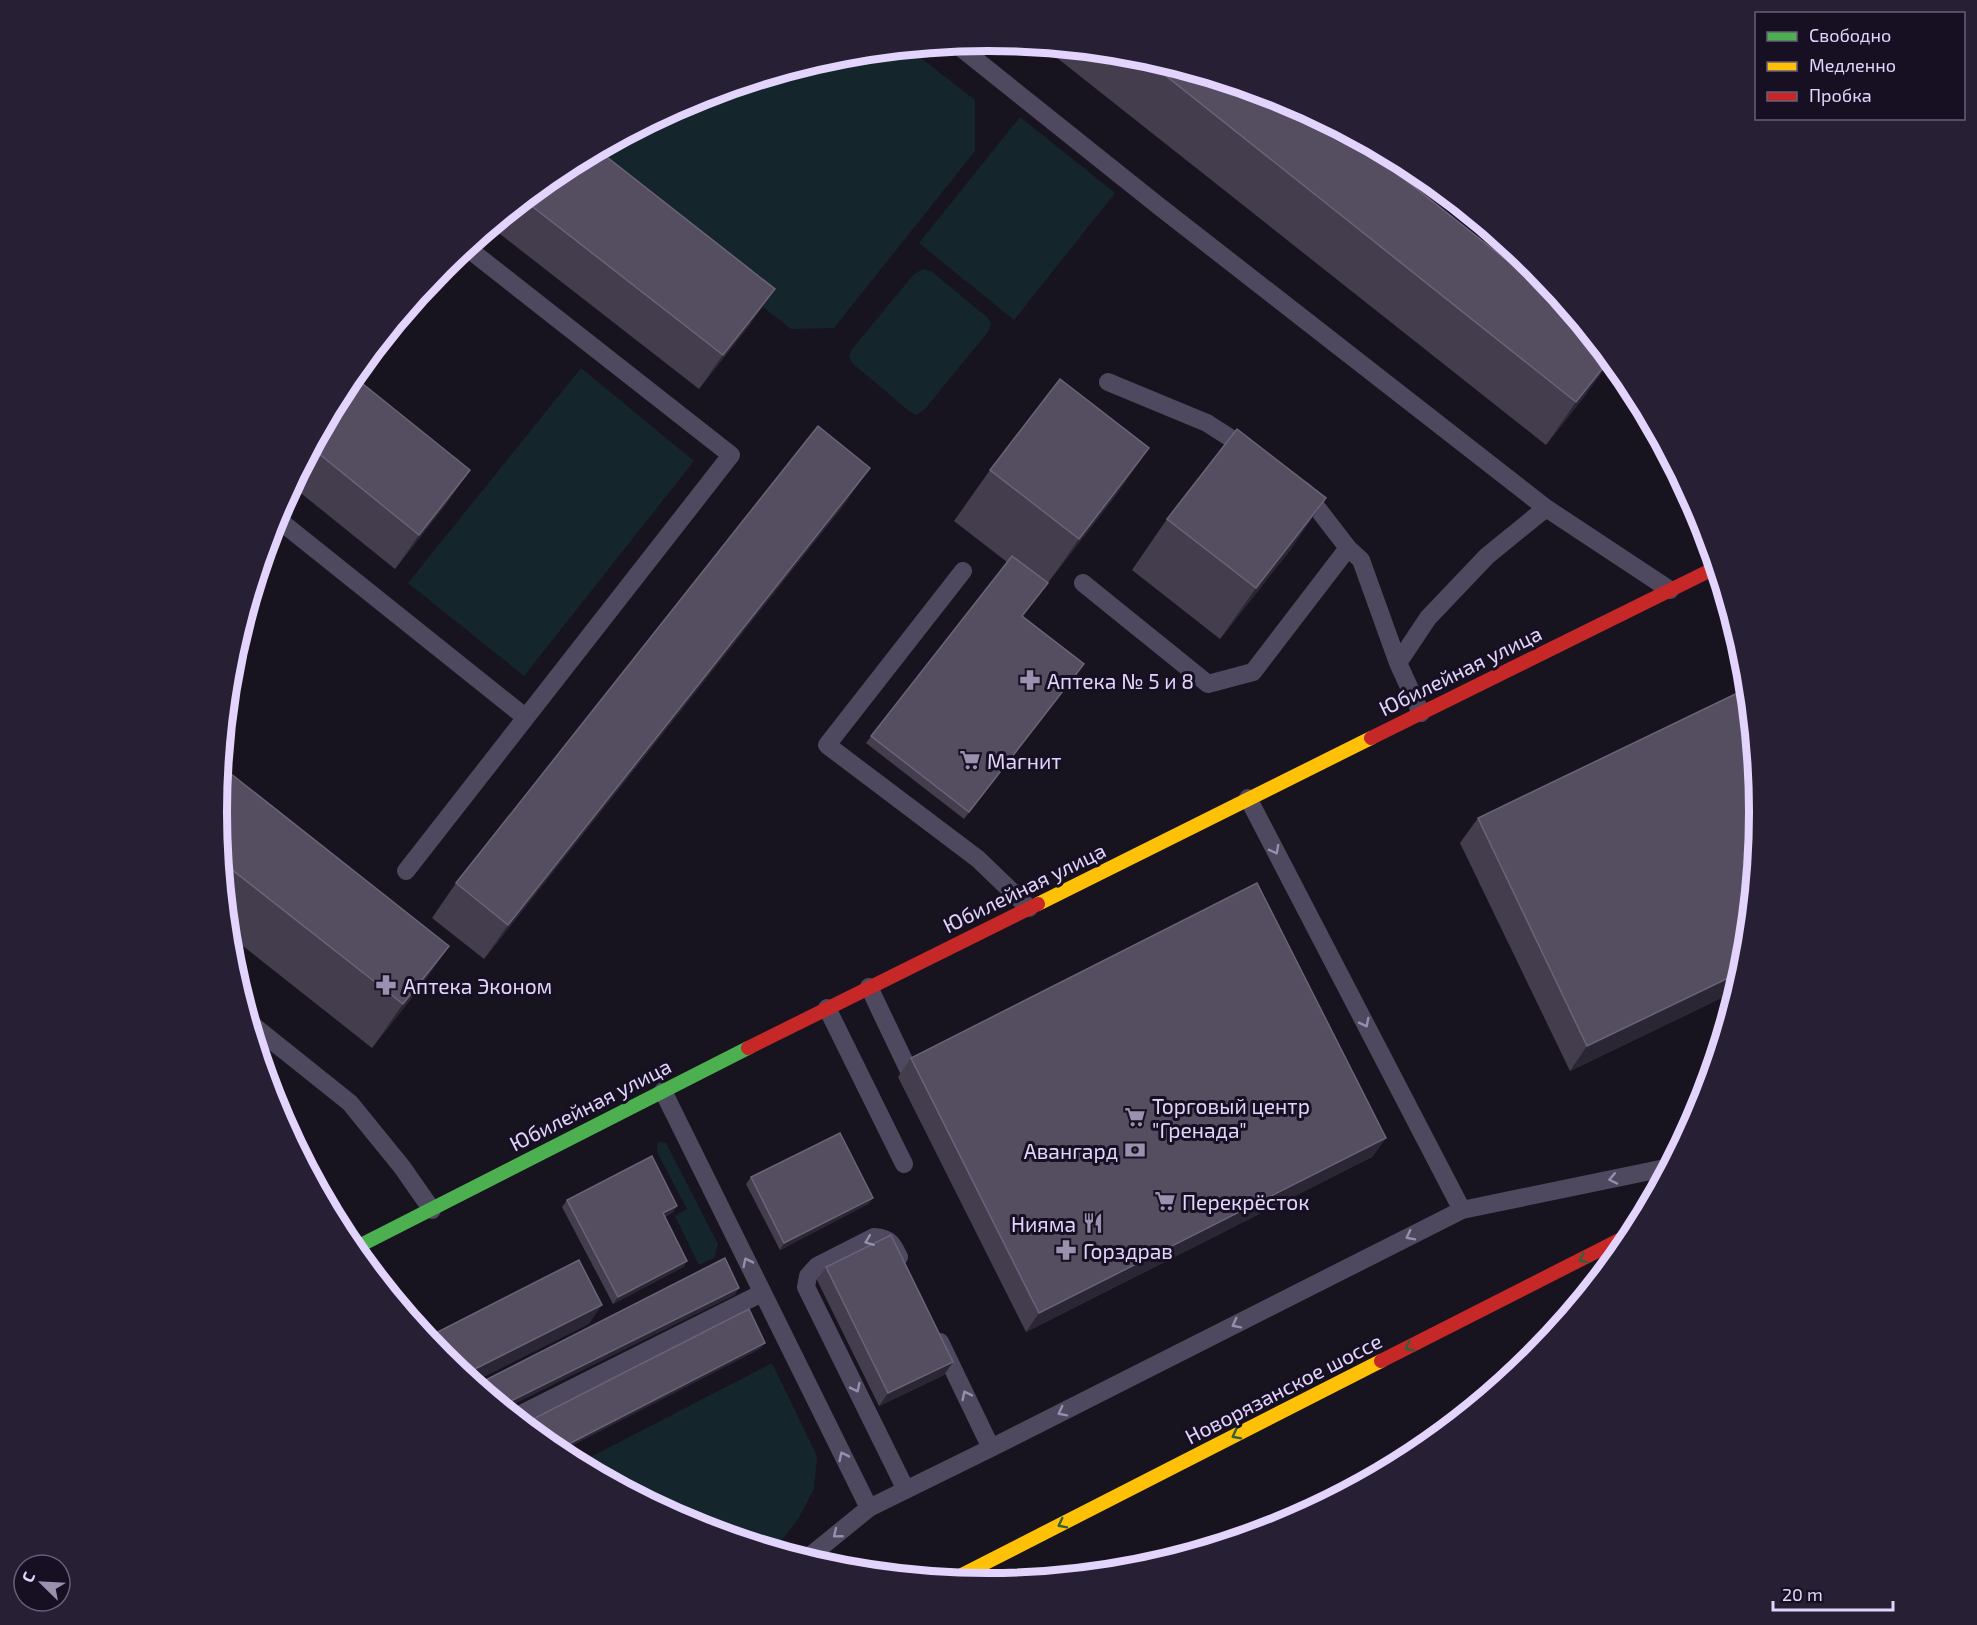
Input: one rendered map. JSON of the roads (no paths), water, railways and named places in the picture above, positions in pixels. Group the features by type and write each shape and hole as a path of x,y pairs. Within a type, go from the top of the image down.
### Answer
{"main road":[{"name":"Юбилейная улица","path":"361,1245 827,1008 1711,570"},
{"name":"Новорязанское шоссе","path":"966,1573 1619,1240"}],"lane":[{"path":"966,52 1170,215 1546,508 1670,590"},
{"path":"406,871 731,455 472,253"},
{"path":"1108,382 1207,423 1265,459"},
{"path":"1294,478 1348,548 1361,560 1398,663 1421,713"},
{"path":"1398,663 1428,618 1465,579 1487,556 1546,508"},
{"path":"284,524 525,717"},
{"path":"1083,583 1208,684 1253,672 1348,548"},
{"path":"963,571 827,745 978,859 1029,908"},
{"path":"1248,798 1462,1210"},
{"path":"869,987 909,1071"},
{"path":"827,1008 904,1164"},
{"path":"259,1030 350,1103 402,1167 432,1210"},
{"path":"663,1091 869,1508"},
{"path":"814,1553 869,1508 1462,1210 1661,1169"},
{"path":"906,1490 806,1287 808,1276 817,1266 874,1237 884,1238 893,1245 909,1277"},
{"path":"522,1414 762,1293"},
{"path":"935,1331 991,1448"}],"place":[{"name":"Аптека № 5 и 8","path":"1030,680"},
{"name":"Магнит","path":"970,760"},
{"name":"Аптека Эконом","path":"386,985"},
{"name":"Торговый центр \"Гренада\"","path":"1135,1117"},
{"name":"Авангард","path":"1135,1150"},
{"name":"Перекрёсток","path":"1165,1201"},
{"name":"Нияма","path":"1093,1223"},
{"name":"Горздрав","path":"1066,1250"}]}
